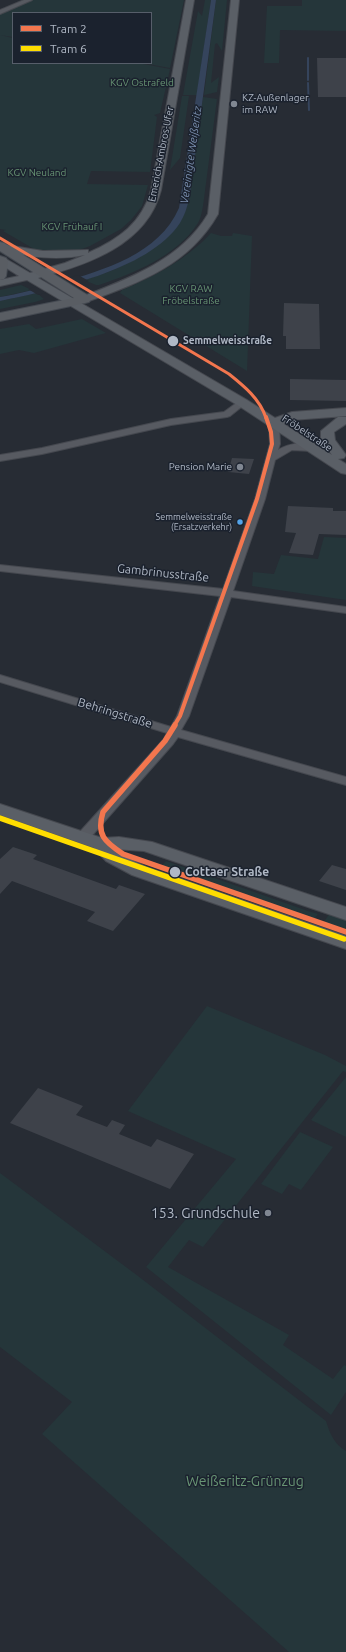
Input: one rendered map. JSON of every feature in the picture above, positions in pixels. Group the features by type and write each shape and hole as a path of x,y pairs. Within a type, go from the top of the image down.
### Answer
{"main road":[{"name":"Emerich-Ambros-Ufer","path":"0,283 40,277 84,260 120,240 143,219 149,210 153,199 190,0"},
{"path":"0,317 72,297 85,299 130,282 166,264 197,238 210,221 215,203 235,0"},
{"path":"1,247 35,254 66,255 85,252 108,240 120,240"},
{"name":"Fröbelstraße","path":"1,247 40,277 72,297 242,402 283,422 342,458"},
{"path":"0,276 1,261"},
{"name":"Fröbelstraße","path":"1,261 40,277 59,295 72,297"},
{"name":"Fröbelstraße","path":"85,299 257,400 312,448 346,470"},
{"path":"283,422 345,417"},
{"path":"342,458 328,440 327,431 345,417"},
{"path":"0,809 101,844 119,843 146,846 346,914"},
{"path":"101,844 109,855 117,861 139,871 346,943"}],"street":[{"path":"0,12 29,0"},
{"path":"0,458 42,451 171,422 227,414 242,402"},
{"path":"83,837 161,751 175,732 183,716 260,499 275,444 283,422"},
{"path":"271,459 284,448 291,446 312,448"},
{"name":"Gambrinusstraße","path":"0,568 227,593 346,610"},
{"name":"Behringstraße","path":"0,678 175,732 346,781"}],"green space":[{"path":"33,0 184,0 170,68 148,64 152,64 152,12 12,12 12,37 0,35 0,14"},
{"path":"205,0 211,0 197,95 183,95 198,11 202,16"},
{"path":"216,0 227,0 222,51 217,43 215,44 211,83 219,77 217,92 204,95"},
{"path":"302,0 346,0 346,31 280,30 279,63 264,63 267,6 302,6"},
{"path":"0,35 12,38 12,64 143,64 170,69 160,113 154,115 157,117 150,172 91,171 87,184 148,185 142,206 131,220 121,229 90,246 79,250 66,252 39,252 3,231 6,230 0,229"},
{"path":"182,96 189,96 180,158 170,170"},
{"path":"203,97 217,99 203,206 198,223 179,245 154,262 140,269 99,285 84,280 109,272 136,259 171,234 181,221 187,206 189,195"},
{"name":"KGV RAW Fröbelstraße","path":"211,233 221,236 232,236 233,233 252,236 247,371 120,293 122,290 158,273 181,259"},
{"path":"21,285 32,290 0,297 0,290"},
{"path":"37,293 44,299 0,309 0,301"},
{"path":"82,319 106,333 34,353 19,350 0,354 0,329 29,324 36,329"},
{"path":"324,537 346,538 346,600 252,586 253,572 274,574 281,555 318,559"},
{"path":"166,861 318,914 312,922 159,869"},
{"path":"330,913 346,918 346,938 319,929"},
{"path":"207,1006 325,1055 346,1066 346,1072 343,1071 203,1247 189,1240 168,1267 289,1335 283,1345 333,1379 344,1365 346,1366 346,1392 331,1415 146,1267 236,1159 128,1111"},
{"path":"346,1077 346,1137 311,1120"},
{"path":"300,1132 333,1147 301,1190 289,1184 282,1194 261,1184"},
{"name":"Weißeritz-Grünzug","path":"0,1173 138,1276 326,1421 333,1438 338,1445 346,1451 346,1652 289,1652 42,1434 72,1402 0,1347"}],"water":[{"name":"Vereinigte Weißeritz","path":"211,0 216,0 194,164 187,208 180,223 165,240 146,254 123,266 72,284 0,301 0,297 59,283 111,266 144,249 170,224 179,208"}],"pier":[{"path":"78,275 89,281 38,295 28,289"}],"building":[{"path":"317,58 346,58 346,97 318,97"},
{"path":"284,303 319,304 320,349 286,349 286,336 283,336"},
{"path":"290,379 346,380 346,401 290,400"},
{"name":"Pension Marie","path":"232,458 254,459 249,474 228,472"},
{"path":"288,506 333,508 333,511 346,511 346,535 319,534 313,555 289,553 296,533 285,532"},
{"path":"13,847 37,855 33,859 116,889 119,885 145,894 113,931 87,921 95,912 12,881 0,894 0,859"},
{"path":"332,865 346,869 346,890 319,881"},
{"path":"38,1088 83,1106 76,1115 107,1127 112,1120 125,1125 119,1134 151,1147 157,1139 194,1154 170,1189 10,1123"}],"waterway":[{"path":"308,58 308,80"},
{"path":"308,83 309,110"}],"tram line":[{"name":"2","path":"0,238 229,374 245,387 263,409 271,432 272,444 257,499 180,716 165,741 103,812 100,827 103,837 111,846 123,854 346,932"},
{"name":"6","path":"0,818 344,939"}],"place":[{"name":"KZ-Außenlager im RAW","path":"234,104"},
{"name":"Semmelweisstraße","path":"173,341"},
{"name":"Pension Marie","path":"240,467"},
{"name":"Semmelweisstraße (Ersatzverkehr)","path":"240,522"},
{"name":"Cottaer Straße","path":"175,872"},
{"name":"153. Grundschule","path":"268,1213"}],"park label":[{"name":"KGV Ostrafeld","path":"142,83"},
{"name":"KGV Neuland","path":"37,173"},
{"name":"KGV Frühauf I","path":"72,227"}]}
